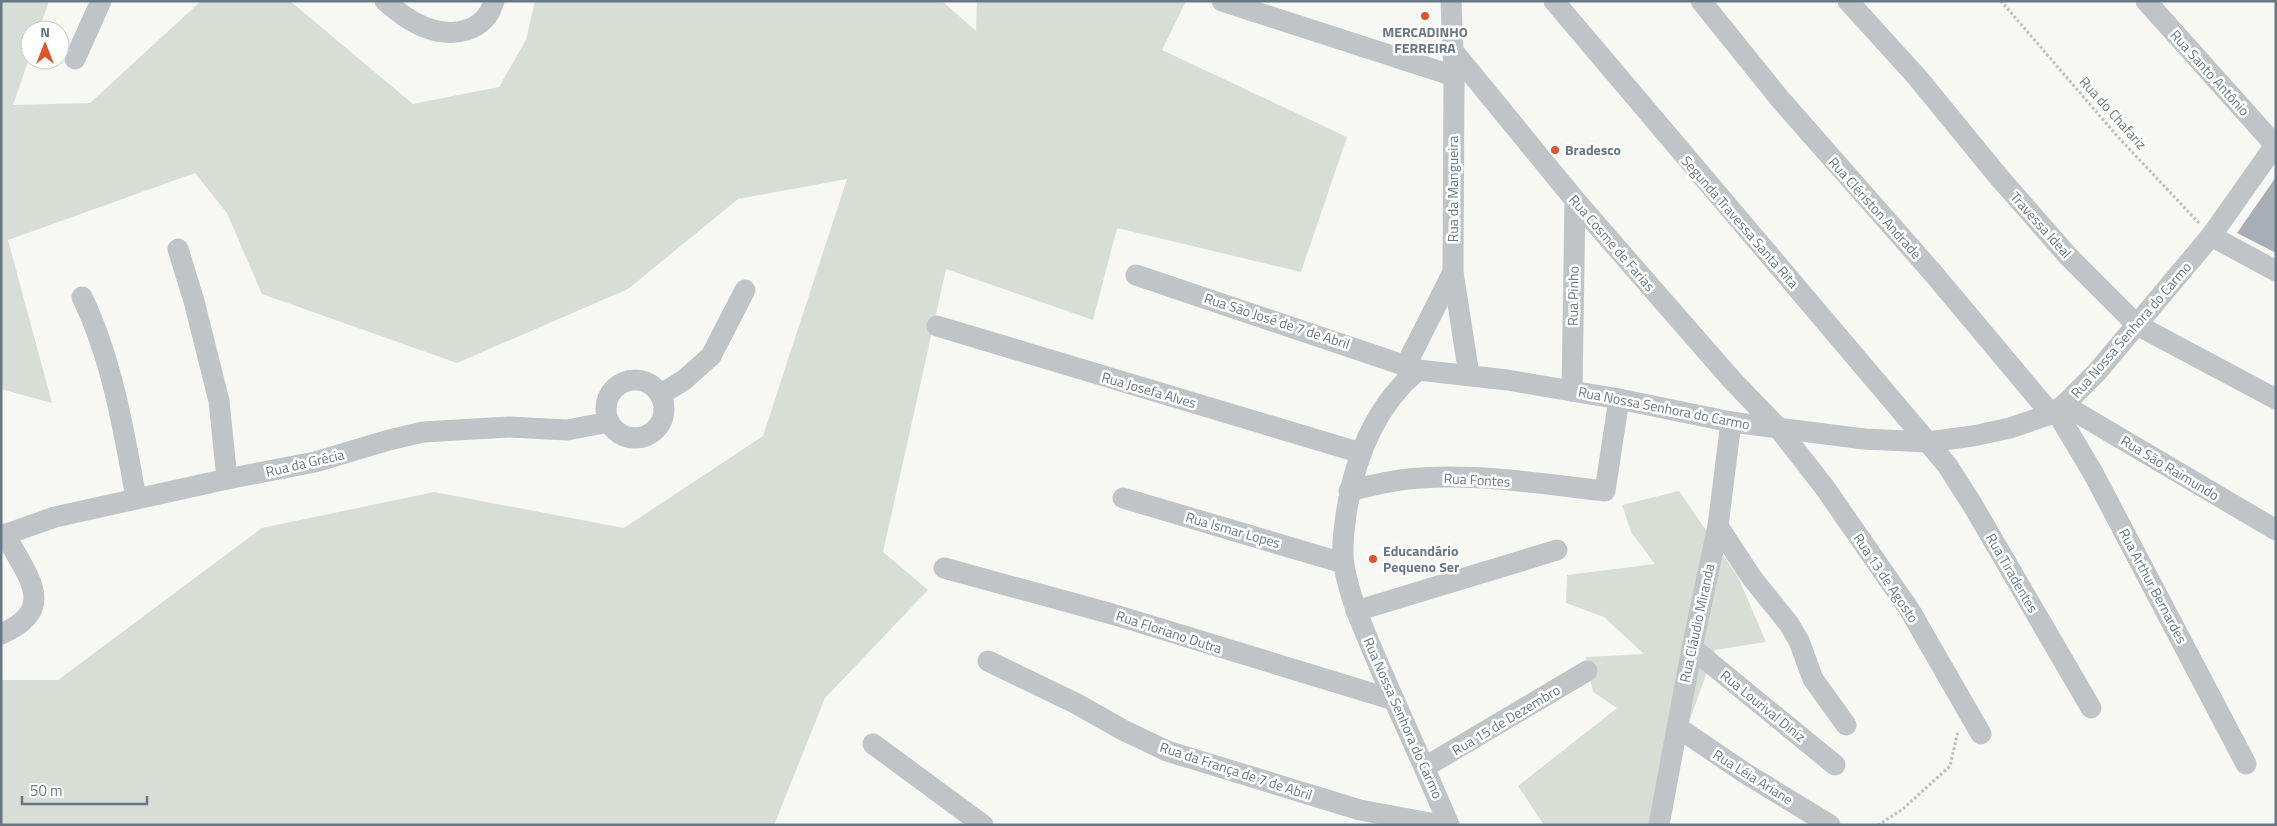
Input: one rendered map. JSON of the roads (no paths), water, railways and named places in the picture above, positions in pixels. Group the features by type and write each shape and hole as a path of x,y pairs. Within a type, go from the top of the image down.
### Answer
{"street":[{"path":"75,60 101,1"},
{"path":"385,1 411,21 425,27 445,31 473,29 483,22 494,1"},
{"path":"1222,1 1454,76"},
{"name":"Rua da Mangueira","path":"1451,1 1454,76 1452,272 1469,375"},
{"name":"Segunda Travessa Santa Rita","path":"1554,1 1738,221 1928,442"},
{"name":"Rua Clériston Andrade","path":"1702,1 1780,99 2057,410"},
{"name":"Travessa Ideal","path":"1848,1 1917,77 1998,176 2068,256 2138,325 2276,400"},
{"name":"Rua Santo Antônio","path":"2146,1 2275,145"},
{"name":"Rua Cosme de Farias","path":"1453,51 1575,200 1732,380 1779,429"},
{"name":"Rua Nossa Senhora do Carmo","path":"1449,825 1356,611 1343,563 1344,531 1350,491 1361,454 1386,403 1412,367 1619,399 1731,422 1864,439 1928,442 1973,436 2010,428 2057,410 2097,372 2211,236 2275,145"},
{"name":"Rua Pinho","path":"1572,391 1575,200"},
{"path":"2211,236 2276,271"},
{"path":"178,249 194,301 217,392 227,479"},
{"path":"1412,367 1452,272"},
{"name":"Rua São José de 7 de Abril","path":"1136,275 1412,367"},
{"path":"660,395 684,380 711,356 745,290"},
{"path":"82,297 91,314 108,366 136,498"},
{"name":"Rua Josefa Alves","path":"937,326 1361,454"},
{"path":"638,380 655,387 660,395 665,412 657,429 650,435 641,438 623,435 614,430 606,412 607,402 618,385 638,380"},
{"name":"Rua Fontes","path":"1350,491 1386,482 1420,478 1509,481 1605,491 1619,399"},
{"name":"Rua São Raimundo","path":"2057,410 2276,530"},
{"name":"Rua Arthur Bernardes","path":"2057,410 2092,471 2246,764"},
{"name":"Rua da Grécia","path":"1,634 25,622 31,614 35,596 3,535 55,517 136,498 315,462 422,432 510,427 567,430 609,422"},
{"name":"Rua Cláudio Miranda","path":"1659,825 1676,727 1718,526 1731,422"},
{"name":"Rua 13 de Agosto","path":"1779,429 1824,488 1908,609 1981,734"},
{"name":"Rua Tiradentes","path":"1928,442 1947,465 1972,504 2091,708"},
{"name":"Rua Ismar Lopes","path":"1123,498 1343,563"},
{"path":"1718,526 1752,578 1789,624 1799,641 1812,679 1846,725"},
{"path":"1356,611 1557,550"},
{"name":"Rua Floriano Dutra","path":"944,568 1112,614 1394,700"},
{"name":"Rua Lourival Diniz","path":"1692,648 1835,765"},
{"name":"Rua da França de 7 de Abril","path":"988,661 1078,704 1123,730 1167,751 1360,810 1441,825"},
{"name":"Rua 15 de Dezembro","path":"1425,767 1587,671"},
{"name":"Rua Léia Ariane","path":"1676,727 1816,821"},
{"path":"873,744 983,825"}],"place":[{"name":"MERCADINHO FERREIRA","path":"1425,16"},
{"name":"Bradesco","path":"1555,150"},
{"name":"Educandário Pequeno Ser","path":"1373,559"}]}
